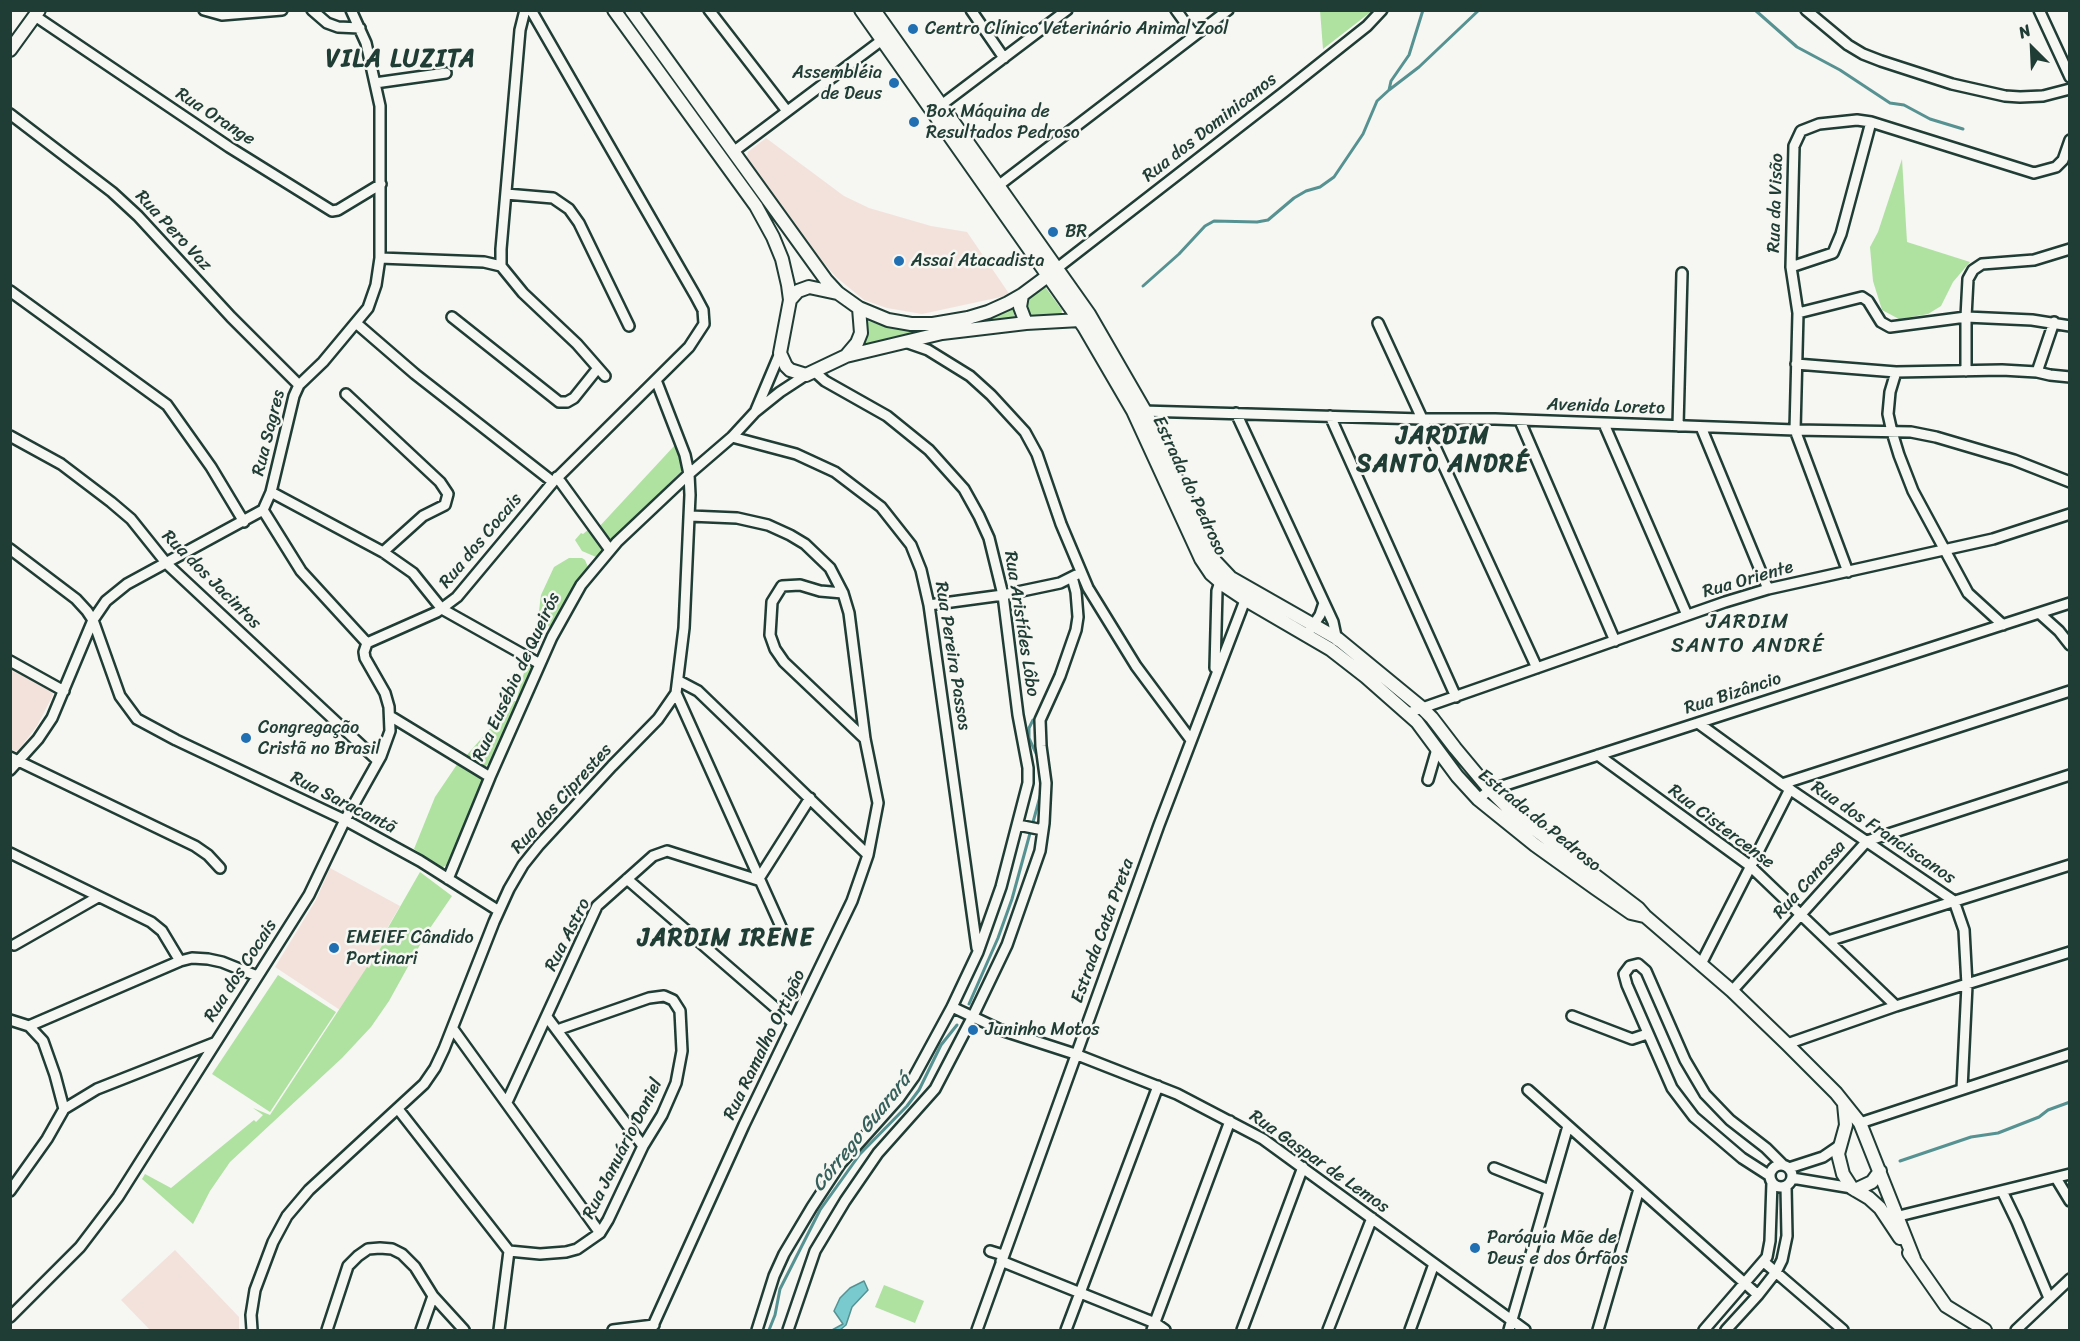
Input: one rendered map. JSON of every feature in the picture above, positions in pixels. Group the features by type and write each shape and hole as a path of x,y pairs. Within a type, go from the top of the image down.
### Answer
{"main road":[{"path":"615,10 764,218 782,259 790,300 780,353 782,360 790,370 810,373"},
{"path":"631,10 838,293 859,308 898,323 922,325 979,315 1022,295 1052,272"},
{"name":"Estrada do Pedroso","path":"861,10 886,37 1084,317 1139,411 1225,580 1246,600 1310,630 1338,639 1422,708 1490,790 1536,831 1638,908 1732,991 1787,1044 1860,1123 1880,1172 1893,1218 1914,1259 1946,1306 1985,1330"},
{"name":"Estrada do Pedroso","path":"874,10 886,37"},
{"path":"10,50 37,13"},
{"path":"790,300 798,291 809,287 838,293"},
{"path":"1022,295 1020,310 1026,323"},
{"path":"846,356 857,343 861,333 859,308"},
{"name":"Rua Eusébio de Queirós","path":"810,373 846,356 903,341 969,328 1084,317"},
{"name":"Estrada do Pedroso","path":"1225,580 1246,586 1310,630 1408,713 1464,785 1478,799 1535,845 1595,888 1631,913 1645,916"},
{"name":"Estrada do Pedroso","path":"1843,1103 1846,1118 1841,1142 1840,1167 1854,1189 1893,1218"},
{"path":"1841,1142 1860,1123"},
{"path":"1854,1189 1872,1182 1880,1172"}],"street":[{"path":"204,10 222,15 282,10"},
{"path":"312,10 327,23 338,27 360,28"},
{"name":"Rua Sagres","path":"263,510 271,492 294,396 299,385 323,362 368,308 379,272 380,106 360,28 351,10"},
{"path":"501,266 520,30 525,10"},
{"name":"Rua dos Cocais","path":"10,1317 80,1247 118,1197 309,895 345,820 378,761 390,731 390,716 385,693 365,658 367,643 450,604 465,589 555,479 694,341 704,324 703,310 531,10"},
{"path":"709,10 787,111"},
{"path":"971,10 1004,58"},
{"path":"936,109 1067,10"},
{"path":"1176,10 1194,35"},
{"path":"993,189 1228,10"},
{"name":"Rua dos Dominicanos","path":"1052,272 1294,85 1367,26 1382,10"},
{"path":"1806,10 1848,45 1863,54 1952,84 2020,98 2043,96 2070,89"},
{"path":"2039,10 2070,77"},
{"name":"Rua Orange","path":"37,13 229,147 332,211 338,210 381,184"},
{"path":"733,152 886,37"},
{"path":"375,83 446,74"},
{"name":"Rua Pero Vaz","path":"10,114 112,192 138,216 231,317 299,385"},
{"name":"Rua da Visão","path":"1795,430 1798,313 1791,267 1794,146 1801,130 1820,124 1857,120 1871,122 2034,173 2046,171 2063,160 2070,140"},
{"path":"1791,267 1833,253 1841,234 1871,122"},
{"path":"506,194 553,198 569,209 579,223 630,326"},
{"path":"1966,371 1968,279 1976,267 1982,264 2034,260 2070,249"},
{"path":"380,258 484,262 501,266 523,293 577,344 605,376"},
{"path":"1678,426 1682,273"},
{"path":"10,291 167,405 210,467 244,522"},
{"path":"1798,313 1862,297 1868,300 1881,322 1890,327 1966,317 2054,322 2070,326"},
{"path":"452,317 559,402 567,402 574,398 598,368"},
{"path":"2037,372 2054,322"},
{"path":"357,323 415,374 555,479 610,550"},
{"path":"1378,323 1537,668"},
{"path":"903,341 928,350 970,376 991,394 1020,426 1037,454 1082,573 1101,610 1136,666 1191,740"},
{"name":"Rua Eusébio de Queirós","path":"755,412 780,353"},
{"path":"1796,364 1896,372 2037,372 2070,377"},
{"path":"1896,372 1889,402 1892,432 1913,490 1968,593 2003,625"},
{"name":"Rua Eusébio de Queirós","path":"448,879 540,664 574,595 610,550 689,474 732,437 755,412 780,392 810,373"},
{"name":"Rua Aristídes Lôbo","path":"757,1330 774,1276 784,1254 812,1207 841,1163 899,1098 914,1077 952,1008 978,952 992,914 1028,783 1028,768 1018,715 1003,595 989,538 974,507 950,472 902,426 875,408 810,373"},
{"name":"Rua dos Ciprestes","path":"252,1330 251,1315 255,1290 273,1242 287,1216 309,1190 424,1084 435,1068 453,1029 499,911 523,866 539,845 658,719 676,693 684,628 690,516 689,474 685,455 656,380"},
{"path":"346,394 440,482 448,495 445,505 423,516 383,552"},
{"name":"Avenida Loreto","path":"1139,411 1911,432 1936,436 2014,460 2070,482"},
{"path":"1236,413 1324,603 1338,639 1334,652"},
{"path":"1330,416 1456,697"},
{"path":"1520,421 1615,641"},
{"path":"1604,424 1687,615"},
{"path":"1701,427 1768,589"},
{"path":"1795,430 1848,573"},
{"name":"Rua dos Jacintos","path":"10,436 61,464 111,502 130,519 167,564 378,761"},
{"name":"Rua Pereira Passos","path":"732,437 774,447 824,465 881,507 910,545 921,570 929,604 978,952"},
{"path":"271,492 383,552 413,573 442,609 453,617 540,664"},
{"path":"10,770 15,759 45,730 64,691 93,620 106,601 127,584 263,510 301,571 367,643"},
{"name":"Rua Oriente","path":"1408,713 1768,589 1993,539 2070,514"},
{"name":"Rua Ramalho Ortigão","path":"653,1328 744,1125 852,901 868,855 878,803 865,739 849,614 835,575 824,560 790,535 768,525 748,519 690,516"},
{"name":"Rua Saracantã","path":"10,549 76,599 93,620 116,688 137,719 176,740 345,820 420,861 499,911"},
{"path":"929,604 1003,595 1060,583 1082,573"},
{"path":"788,1330 815,1251 878,1153 935,1089 1007,945 1040,851 1046,783 1040,720 1060,676 1076,630 1078,617 1076,592 1072,578"},
{"name":"Estrada Cata Preta","path":"1214,679 1217,642 1216,600 1225,580"},
{"path":"843,592 820,591 800,585 782,586 772,602 770,636 784,662 865,739"},
{"name":"Estrada Cata Preta","path":"977,1330 1075,1054 1191,740 1246,600 1246,586"},
{"path":"1310,630 1324,603"},
{"name":"Rua Bizâncio","path":"1478,799 1490,790 2070,603"},
{"path":"2039,613 2059,631 2070,645"},
{"path":"1216,620 1224,631 1233,632"},
{"path":"10,661 64,691"},
{"path":"679,681 698,691 868,855"},
{"path":"1701,964 1786,786 2070,691"},
{"path":"676,693 758,880 782,928"},
{"path":"390,716 490,777"},
{"name":"Rua dos Franciscanos","path":"1698,723 1954,901 1964,930 1967,985 1962,1089"},
{"path":"1428,780 1437,749"},
{"name":"Rua Cistercense","path":"1598,755 1749,865 1896,1006"},
{"path":"15,759 195,846 208,855 220,868"},
{"name":"Rua Canossa","path":"1732,991 1867,841 2070,775"},
{"path":"758,880 810,798"},
{"path":"1018,825 1043,830"},
{"name":"Rua Astro","path":"507,1102 597,906 653,856 667,852 758,880"},
{"path":"10,853 151,922 162,931 180,961"},
{"path":"1828,941 2070,865"},
{"path":"627,879 794,1023"},
{"path":"14,945 98,897"},
{"path":"973,913 982,917 992,914"},
{"path":"1787,1044 1896,1006 2070,951"},
{"path":"29,1026 180,961 192,958 222,962 257,976"},
{"path":"1726,1330 1758,1295 1776,1272 1782,1260 1787,1236 1788,1174 1766,1148 1730,1120 1705,1094 1685,1060 1646,971 1638,964 1630,966 1624,974 1627,985 1668,1081 1690,1111 1742,1158 1777,1186 1788,1174 1823,1157 1841,1142"},
{"name":"Rua Januário Daniel","path":"509,1251 540,1254 566,1252 589,1243 600,1233 643,1146 662,1115 675,1083 682,1051 680,1011 673,1000 664,996 557,1030"},
{"name":"Rua Gaspar de Lemos","path":"952,1008 1001,1030 1075,1054 1158,1086 1263,1139 1525,1330"},
{"path":"1572,1016 1632,1039 1647,1034"},
{"path":"547,1017 643,1146"},
{"path":"10,1020 29,1026 44,1041 64,1108"},
{"path":"453,1029 600,1233"},
{"path":"10,1191 47,1139 64,1108 97,1089 214,1043"},
{"path":"1860,1123 2070,1054"},
{"path":"1066,1330 1158,1086"},
{"path":"1528,1090 1758,1295"},
{"path":"398,1109 509,1251 499,1330"},
{"path":"1154,1327 1230,1121"},
{"path":"1509,1330 1568,1126"},
{"path":"1263,1139 1267,1128"},
{"path":"1704,1330 1767,1257 1770,1241 1772,1169 1779,1165 1788,1174 1854,1189"},
{"path":"1242,1330 1303,1167"},
{"path":"1494,1168 1549,1190"},
{"path":"1893,1218 2070,1174"},
{"path":"2056,1178 2070,1202"},
{"path":"1598,1330 1639,1189"},
{"path":"2002,1191 2049,1298"},
{"path":"1328,1330 1372,1218"},
{"path":"327,1330 348,1266 368,1249 392,1249 402,1254 414,1267 433,1296 464,1330"},
{"path":"990,1251 1079,1294 1165,1330"},
{"path":"1764,1262 1839,1329"},
{"path":"1410,1330 1434,1264"},
{"path":"2016,1330 2070,1280"},
{"path":"421,1330 433,1296"},
{"path":"613,1330 653,1328"}],"shaded area":[{"path":"766,138 844,196 869,208 931,226 967,232 1010,295 922,314 887,308 864,300 836,277 823,262 747,157 748,152"},
{"path":"11,669 52,692 53,695 37,726 17,752 11,749"},
{"name":"EMEIEF Cândido Portinari","path":"330,868 400,906 385,932 388,935 369,969 367,968 340,1010 275,967 316,900"},
{"path":"175,1250 239,1317 239,1330 150,1330 121,1300"}],"green space":[{"path":"1320,10 1372,10 1372,11 1323,49"},
{"path":"1902,159 1907,242 1970,262 1953,282 1941,306 1928,314 1899,319 1882,310 1873,281 1870,247 1878,232"},
{"path":"1043,286 1062,310 1061,317 1029,317 1024,301"},
{"path":"1013,309 1015,319 864,346 863,344 868,321 896,329 939,329"},
{"path":"675,445 683,466 681,472 612,540 608,540 598,528"},
{"path":"589,529 603,547 602,552 596,557 582,551 575,540"},
{"path":"569,558 582,558 588,567 550,628 539,611 541,595 554,567"},
{"path":"527,662 534,668 490,762 485,767 466,756 501,716 506,717 516,701"},
{"path":"458,763 485,779 447,865 441,868 414,849 435,797"},
{"path":"420,872 452,896 426,934 389,1001 371,1027 342,1058 230,1162 210,1191 193,1224 142,1179 145,1174 171,1188 263,1115 253,1108 270,1115 367,967 369,968 388,935 385,933"},
{"path":"278,975 336,1012 270,1112 212,1074"},
{"path":"884,1285 924,1301 915,1323 875,1307"}],"water":[{"path":"864,1281 868,1290 852,1307 846,1325 840,1330 832,1330 843,1324 834,1311 840,1298 850,1288"}],"waterway":[{"path":"1389,90 1391,81 1409,55 1423,10"},
{"path":"1143,286 1179,254 1205,226 1214,221 1268,220 1294,198 1320,187 1334,177 1363,134 1377,101 1419,67 1479,10"},
{"path":"1755,10 1797,47 1840,70 1890,103 1904,105 1930,119 1963,129"},
{"name":"Córrego Guarará","path":"1033,720 1029,728 1029,738 1039,760"},
{"name":"Córrego Guarará","path":"969,1004 998,938 1012,899 1041,793"},
{"name":"Córrego Guarará","path":"769,1330 775,1315 780,1289 820,1210 860,1154 907,1106 919,1090 941,1045 957,1025"},
{"path":"1900,1161 1971,1137 1998,1133 2070,1102"}],"place":[{"name":"Centro Clínico Veterinário Animal Zool","path":"913,29"},
{"name":"Assembléia de Deus","path":"894,83"},
{"name":"Box Máquina de Resultados Pedroso","path":"914,122"},
{"name":"BR","path":"1053,232"},
{"name":"Assaí Atacadista","path":"899,261"},
{"name":"Congregação Cristã no Brasil","path":"246,738"},
{"name":"EMEIEF Cândido Portinari","path":"334,948"},
{"name":"Juninho Motos","path":"973,1030"},
{"name":"Paróquia Mãe de Deus e dos Órfãos","path":"1475,1248"}],"district":[{"name":"VILA LUZITA","path":"401,60"},
{"name":"JARDIM SANTO ANDRÉ","path":"1443,451"},
{"name":"JARDIM SANTO ANDRÉ","path":"1748,635"},
{"name":"JARDIM IRENE","path":"726,939"}]}
